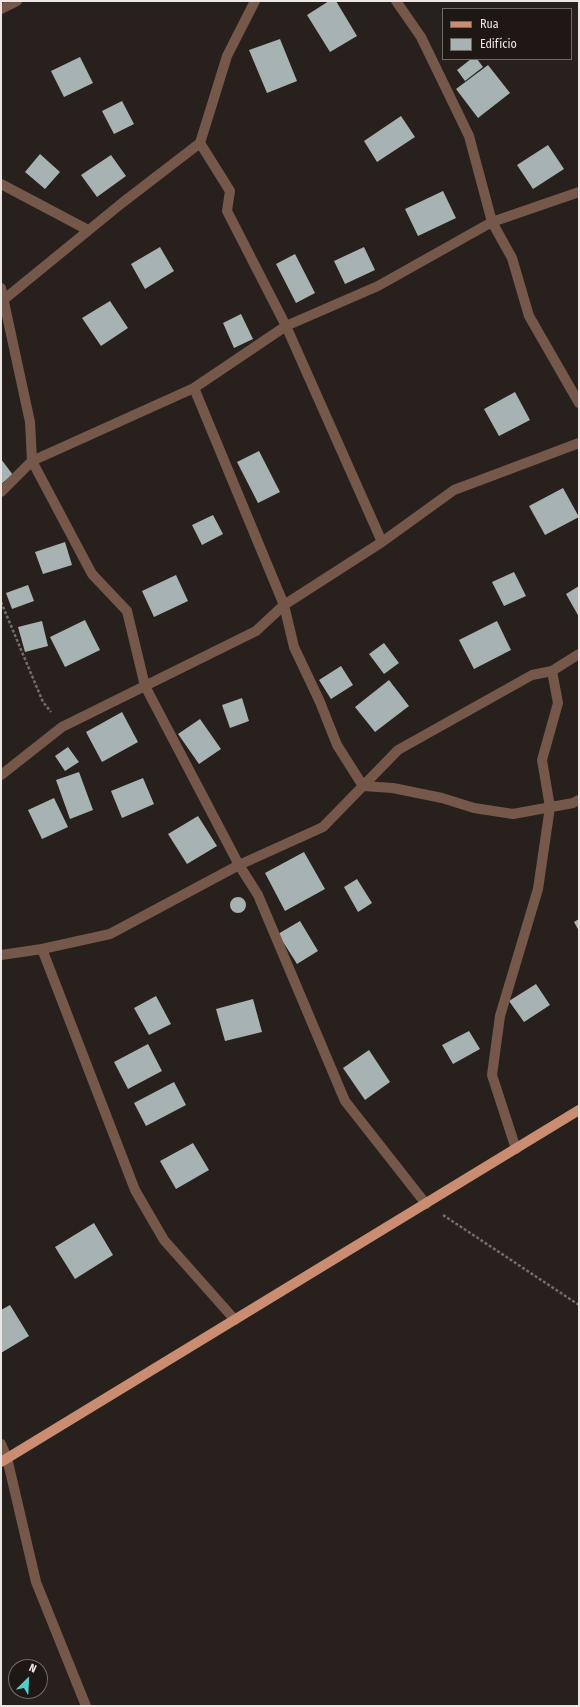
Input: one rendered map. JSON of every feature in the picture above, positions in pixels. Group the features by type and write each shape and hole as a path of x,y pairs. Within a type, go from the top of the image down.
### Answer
{"main road":[{"path":"4,1460 579,1110"}],"street":[{"path":"1,9 17,1"},
{"path":"2,301 88,230 200,143 227,56 256,1"},
{"path":"396,1 420,37 469,136 492,222 512,258 529,316 579,403"},
{"path":"200,143 230,191 227,211 286,326 382,542"},
{"path":"1,184 88,230"},
{"path":"1,492 32,461 194,388 286,326 378,286 492,222 579,192"},
{"path":"1,288 2,301 30,422 32,461 92,574 127,611 145,686 239,865 258,895 345,1101 426,1204"},
{"path":"194,388 284,605 294,647 320,702 337,745 363,786"},
{"path":"1,775 62,727 256,631 284,605 382,542 454,490 579,443"},
{"path":"1,955 42,949 110,934 239,865 324,827 398,750 532,675 552,671 579,654"},
{"path":"516,1149 492,1075 500,1016 538,889 550,807 542,760 558,703 552,671"},
{"path":"363,786 393,788 442,798 474,808 513,814 579,800"},
{"path":"42,949 135,1190 164,1240 234,1320"},
{"path":"1,1444 36,1582 86,1706"}],"path":[{"path":"1,602 43,702 62,727"},
{"path":"426,1204 579,1305"}],"building":[{"path":"329,1 336,1 357,36 330,52 307,15"},
{"path":"280,39 297,81 267,93 249,50"},
{"path":"80,57 93,83 64,97 51,71"},
{"path":"470,60 478,60 483,67 465,81 457,70"},
{"path":"488,65 510,93 478,118 456,89"},
{"path":"122,101 134,124 114,134 102,111"},
{"path":"401,116 415,137 377,162 364,141"},
{"path":"548,145 564,169 533,189 517,165"},
{"path":"40,154 60,172 45,189 25,172"},
{"path":"111,155 126,176 97,197 81,175"},
{"path":"443,191 456,218 418,236 405,209"},
{"path":"160,247 174,271 145,289 131,264"},
{"path":"364,247 375,270 345,284 334,261"},
{"path":"295,254 315,293 296,303 276,264"},
{"path":"110,301 128,328 101,346 82,318"},
{"path":"241,314 253,339 234,348 223,323"},
{"path":"515,392 530,420 499,436 484,409"},
{"path":"259,451 280,492 258,503 237,462"},
{"path":"1,459 13,475 1,484"},
{"path":"563,488 579,517 545,535 529,506"},
{"path":"213,515 223,534 202,545 192,525"},
{"path":"65,542 72,565 43,574 35,552"},
{"path":"514,572 526,596 504,606 492,582"},
{"path":"176,575 188,601 154,617 142,591"},
{"path":"28,585 34,601 12,609 6,593"},
{"path":"579,586 579,617 566,594"},
{"path":"85,620 100,650 65,667 50,637"},
{"path":"42,621 48,646 25,652 18,627"},
{"path":"497,621 511,650 474,669 459,640"},
{"path":"384,643 399,663 384,674 369,654"},
{"path":"341,666 353,685 331,699 319,680"},
{"path":"389,680 409,706 375,732 355,707"},
{"path":"242,698 249,721 230,728 222,705"},
{"path":"122,712 138,742 102,762 86,732"},
{"path":"200,719 221,749 199,764 178,734"},
{"path":"68,747 79,762 65,771 55,756"},
{"path":"79,772 93,810 70,819 56,780"},
{"path":"143,778 154,804 122,818 111,791"},
{"path":"54,798 68,827 42,839 28,810"},
{"path":"198,816 217,846 187,864 168,834"},
{"path":"304,852 325,889 285,911 265,873"},
{"path":"357,879 372,903 358,912 344,887"},
{"path":"238,897 245,902 246,905 241,912 238,913 231,908 230,905 235,898"},
{"path":"579,919 579,931 574,922"},
{"path":"300,921 318,951 297,964 278,934"},
{"path":"536,984 550,1005 524,1022 509,1001"},
{"path":"156,996 171,1024 149,1035 134,1008"},
{"path":"253,999 262,1032 225,1041 216,1009"},
{"path":"469,1031 480,1049 453,1064 442,1045"},
{"path":"148,1044 162,1071 128,1089 114,1062"},
{"path":"369,1050 390,1082 365,1100 343,1068"},
{"path":"174,1082 186,1105 146,1126 134,1103"},
{"path":"193,1143 209,1170 176,1189 160,1161"},
{"path":"94,1223 113,1255 75,1279 55,1247"},
{"path":"10,1305 29,1336 1,1353 1,1310"}]}
